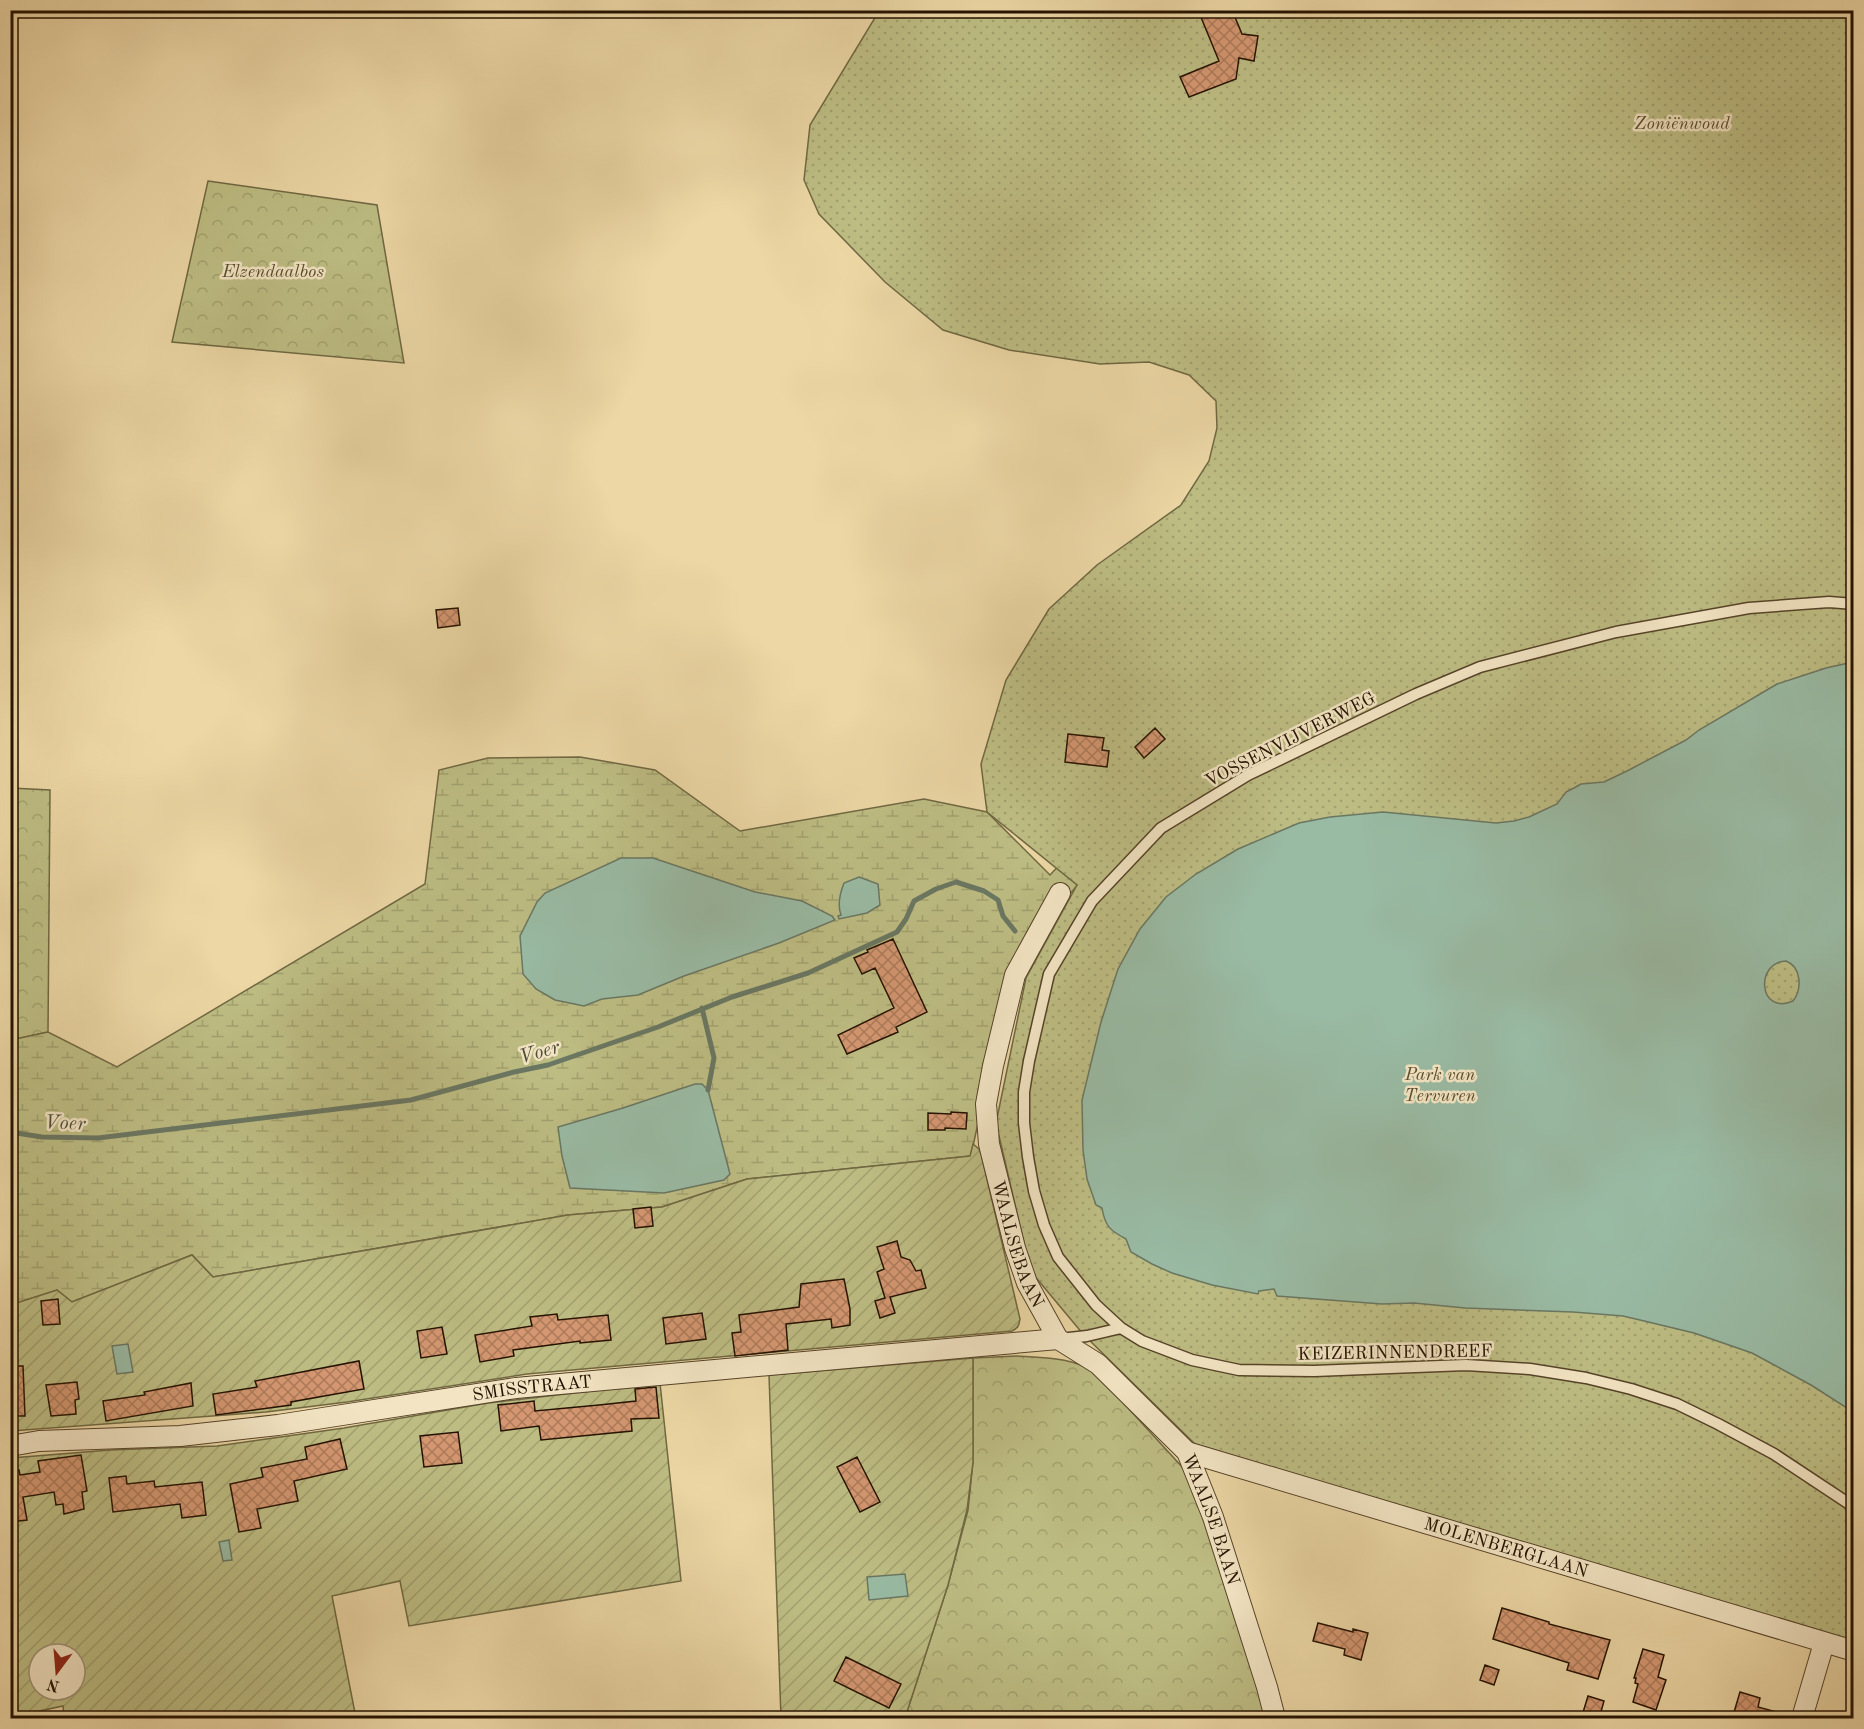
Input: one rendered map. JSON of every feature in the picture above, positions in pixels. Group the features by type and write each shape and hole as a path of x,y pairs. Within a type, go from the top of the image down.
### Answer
{"street":[{"name":"WAALSEBAAN","path":"1058,1339 1026,1283 1015,1248 989,1144 987,1104 993,1066 1015,975 1060,893"},
{"name":"SMISSTRAAT","path":"10,1446 39,1441 180,1436 278,1425 516,1388 1058,1339"},
{"name":"WAALSE BAAN","path":"1058,1339 1098,1364 1187,1452 1213,1517 1275,1719"},
{"name":"MOLENBERGLAAN","path":"1187,1452 1854,1651"},
{"path":"1802,1719 1824,1643"}],"lane":[{"name":"VOSSENVIJVERWEG","path":"1121,1328 1096,1305 1058,1257 1044,1225 1034,1191 1028,1157 1024,1123 1024,1092 1049,974 1092,902 1161,828 1248,775 1416,694 1480,667 1616,632 1749,608 1829,602 1854,604"},
{"path":"1058,1339 1087,1336 1121,1328"},
{"name":"KEIZERINNENDREEF","path":"1121,1328 1142,1341 1192,1360 1239,1370 1314,1371 1466,1365 1530,1369 1586,1378 1677,1404 1774,1454 1854,1507"}],"green space":[{"name":"Park van Tervuren","path":"879,11 1853,11 1853,1641 1195,1444 1083,1334 1033,1274 996,1123 1026,978 1077,885 987,812 981,764 1006,680 1049,609 1097,565 1181,505 1209,461 1217,428 1216,401 1189,375 1149,362 1100,364 1009,350 943,330 885,282 819,214 804,180 810,125"},
{"name":"Elzendaalbos","path":"208,181 377,205 404,363 172,342"},
{"path":"580,757 655,770 740,831 924,799 987,812 1050,875 1096,826 1134,816 1011,966 971,1156 747,1179 662,1207 568,1215 213,1277 192,1255 72,1302 57,1290 11,1305 11,1040 48,1032 117,1067 425,884 439,770 488,758"},
{"path":"11,788 50,790 48,1032 11,1040"},
{"path":"973,1144 981,1154 1020,1319 1016,1329 1012,1331 527,1374 266,1412 11,1431 10,1305 57,1290 72,1302 192,1255 213,1277 568,1215 662,1207 747,1179 970,1156"},
{"path":"1017,1356 1068,1361 1096,1373 1183,1468 1215,1544 1275,1718 905,1718 948,1585 968,1510 973,1462 973,1358"},
{"path":"973,1358 973,1462 967,1510 948,1585 905,1718 781,1718 769,1375"},
{"path":"660,1383 681,1581 409,1626 400,1581 332,1596 356,1718 64,1718 63,1706 11,1717 11,1458 110,1450 217,1446 344,1428 488,1403"}],"shaded area":[{"path":"1853,662 1853,1412 1811,1385 1752,1353 1694,1333 1623,1316 1465,1308 1414,1303 1382,1304 1277,1296 1274,1289 1259,1291 1258,1294 1212,1285 1172,1273 1131,1252 1126,1239 1110,1228 1102,1208 1096,1205 1087,1179 1083,1150 1082,1100 1101,1022 1118,969 1140,929 1166,897 1196,874 1238,849 1299,823 1330,817 1383,812 1496,823 1529,817 1557,804 1566,792 1581,784 1604,782 1686,740 1777,684","holes":["1786,961 1798,973 1798,991 1793,1001 1781,1004 1773,1001 1767,995 1765,978 1776,964"]},
{"path":"621,858 653,858 755,892 802,901 832,916 835,920 638,995 602,999 584,1006 555,1000 536,989 523,974 520,936 537,902 545,893"},
{"path":"859,877 878,884 880,905 867,913 839,919 841,891 844,883"},
{"path":"695,1084 702,1084 708,1090 730,1174 724,1180 664,1193 570,1188 558,1127"},
{"path":"128,1344 133,1372 117,1374 112,1346"},
{"path":"229,1540 232,1560 223,1561 219,1542"},
{"path":"905,1574 908,1596 869,1600 867,1577"}],"building":[{"path":"1198,10 1232,10 1242,34 1258,36 1254,61 1239,58 1236,79 1189,97 1180,77 1219,61"},
{"path":"458,608 460,625 438,628 436,610"},
{"path":"1155,728 1165,739 1144,758 1135,747"},
{"path":"1068,734 1104,738 1102,750 1109,751 1107,767 1065,762"},
{"path":"893,939 927,1012 896,1027 898,1032 847,1054 838,1035 894,1008 875,968 862,974 854,958"},
{"path":"951,1112 967,1113 966,1129 928,1130 928,1113 951,1114"},
{"path":"651,1207 653,1226 635,1228 633,1209"},
{"path":"897,1241 901,1257 910,1260 916,1271 921,1270 926,1288 890,1297 895,1313 880,1318 875,1301 885,1298 877,1272 884,1269 877,1247"},
{"path":"844,1279 850,1309 850,1325 832,1328 831,1319 786,1324 788,1350 735,1356 732,1333 741,1332 739,1315 799,1307 801,1284"},
{"path":"58,1299 60,1324 43,1325 41,1301"},
{"path":"702,1313 706,1339 666,1344 663,1318"},
{"path":"557,1314 558,1320 608,1315 611,1340 580,1343 580,1341 513,1350 514,1356 480,1362 475,1335 532,1326 530,1317"},
{"path":"442,1327 447,1354 421,1358 417,1331"},
{"path":"359,1361 364,1389 291,1402 291,1405 216,1415 213,1394 257,1387 255,1381"},
{"path":"10,1366 23,1366 25,1416 10,1416"},
{"path":"77,1382 79,1399 75,1400 76,1414 51,1416 46,1385"},
{"path":"191,1383 193,1406 106,1421 103,1401 145,1395 144,1392"},
{"path":"656,1387 659,1418 631,1419 632,1431 541,1440 539,1426 501,1431 498,1405 534,1401 535,1411 636,1401 635,1389"},
{"path":"458,1432 462,1463 424,1467 420,1436"},
{"path":"340,1439 347,1469 294,1481 298,1501 257,1509 261,1528 239,1532 230,1484 263,1477 261,1468 307,1459 305,1447"},
{"path":"81,1455 87,1491 82,1492 84,1509 64,1514 63,1504 56,1505 54,1492 23,1497 27,1520 10,1522 10,1471 19,1470 20,1475 40,1472 38,1461"},
{"path":"857,1457 880,1502 860,1512 837,1467"},
{"path":"126,1476 127,1484 154,1481 155,1487 202,1482 206,1515 182,1518 180,1504 113,1512 109,1478"},
{"path":"1502,1608 1549,1622 1549,1624 1610,1640 1598,1679 1567,1670 1569,1663 1493,1639"},
{"path":"1318,1623 1353,1632 1353,1629 1368,1633 1361,1660 1344,1655 1345,1649 1313,1641"},
{"path":"1643,1649 1664,1655 1658,1677 1666,1680 1656,1710 1633,1702 1638,1684 1635,1683 1636,1678 1634,1678"},
{"path":"846,1657 901,1684 889,1708 834,1681"},
{"path":"1485,1665 1499,1670 1494,1685 1480,1680"},
{"path":"1740,1692 1760,1698 1758,1707 1784,1714 1783,1719 1732,1719"},
{"path":"1588,1696 1604,1701 1599,1719 1581,1719"}],"waterway":[{"name":"Voer","path":"10,1132 42,1137 98,1138 411,1100 548,1065 658,1027 732,997 808,973 897,932 914,901 936,889 956,882 984,891 998,900 1003,916 1015,931"},
{"path":"702,1008 714,1058 708,1090"}],"park label":[{"name":"Zoniënwoud","path":"1682,123"}]}
